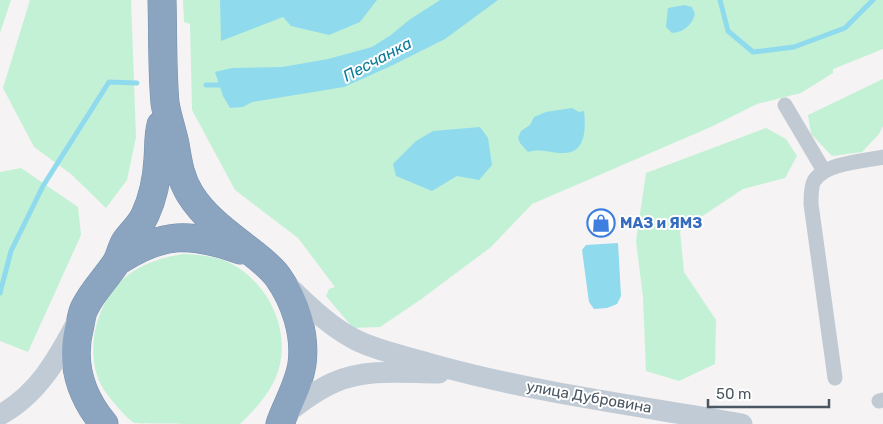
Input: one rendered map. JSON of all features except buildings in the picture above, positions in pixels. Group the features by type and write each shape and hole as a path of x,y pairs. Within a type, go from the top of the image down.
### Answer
{"highway":[{"path":"162,0 166,104 178,165 190,194 211,220 258,257 278,276 293,306 303,343 302,364 295,390 279,421"},
{"path":"104,424 92,409 76,369 77,334 84,308 116,262 126,242 137,229 145,215 158,159 158,136 166,104"},
{"path":"116,262 139,248 160,240 181,237 213,242 258,257"}],"main road":[{"path":"278,276 318,313 356,340 388,352 466,374"},
{"path":"0,415 26,397 50,370 84,308"},
{"path":"279,421 302,401 333,382 360,374 466,374"},
{"name":"улица Дубровина","path":"466,374 561,393 742,424"}],"street":[{"path":"785,105 824,171"},
{"path":"835,378 810,204 814,181 824,171 837,166 883,158"}],"green space":[{"path":"0,0 11,0 0,33"},
{"path":"30,0 131,0 136,137 127,180 106,208 71,174 34,147 3,88"},
{"path":"183,0 883,0 883,49 833,69 833,73 801,93 757,104 713,126 532,204 491,247 420,300 380,327 353,328 326,296 329,289 335,287 298,238 235,190 192,110 190,24 184,22"},
{"path":"883,79 883,126 879,134 862,152 832,156 811,134 808,115"},
{"path":"766,128 786,139 797,156 785,178 743,189 680,231 684,272 716,320 715,364 679,381 646,371 643,297 636,241 646,173"},
{"path":"21,168 78,207 81,235 28,352 0,341 0,172"},
{"path":"183,254 202,255 232,264 256,283 266,295 273,308 281,338 282,353 279,368 273,384 263,399 240,424 134,423 109,397 97,376 93,348 94,336 100,313 112,292 133,271 157,260"}],"water":[{"path":"220,0 377,0 360,22 329,35 291,26 283,17 221,41"},
{"path":"440,0 498,0 445,39 344,87 252,102 243,107 230,108 223,96 215,72 232,68 282,67 328,59 372,47"},
{"path":"684,5 692,7 695,14 694,18 690,25 672,33 666,27 668,8"},
{"path":"572,108 579,112 584,111 583,139 576,149 563,153 528,152 520,143 518,138 521,131 530,125 534,117 546,112"},
{"path":"480,127 488,138 492,165 479,180 457,176 432,191 396,176 393,164 416,141 433,131"},
{"path":"618,243 621,296 617,304 607,308 594,309 589,302 582,250 586,245"}],"waterway":[{"name":"Песчанка","path":"720,0 728,31 753,52 794,47 845,28 873,0"},
{"name":"Песчанка","path":"0,293 11,251 43,186 109,82 137,83"},
{"name":"Песчанка","path":"206,85 224,85"}],"place":[{"name":"МАЗ и ЯМЗ","path":"601,223"}]}
